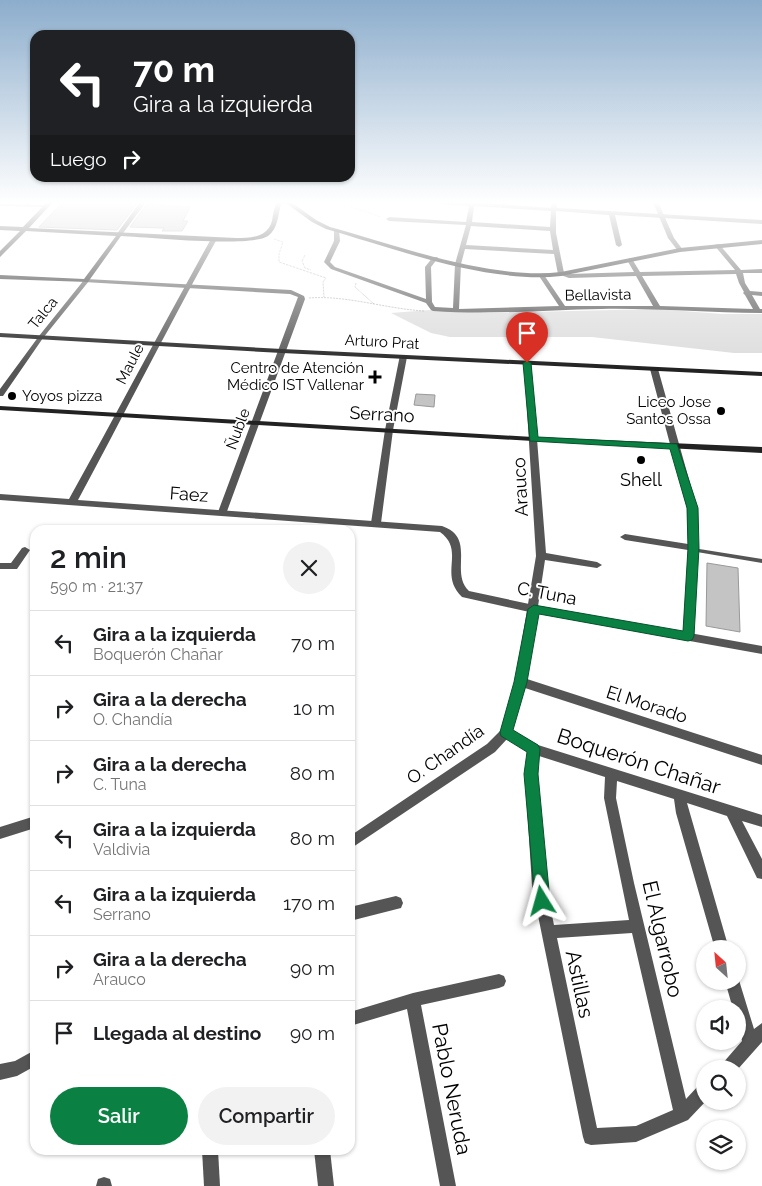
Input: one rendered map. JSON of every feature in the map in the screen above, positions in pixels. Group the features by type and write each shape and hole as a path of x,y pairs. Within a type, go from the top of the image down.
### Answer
{"main road":[{"name":"Talca","path":"86,281 103,257"},
{"path":"435,258 500,272 542,276 643,257"},
{"path":"0,277 86,281"},
{"name":"Arturo Prat","path":"0,334 282,351 762,374"},
{"name":"Serrano","path":"0,408 533,439 762,450"}],"street":[{"name":"Maule","path":"72,502 156,343 205,257"},
{"name":"Bellavista","path":"329,257 327,262 333,268 431,307 456,311 657,307 760,311"},
{"path":"456,311 460,257"},
{"path":"556,257 561,274 569,276 762,271"},
{"path":"727,257 739,271 746,293 760,311"},
{"path":"431,307 428,267 435,258"},
{"path":"630,260 657,307"},
{"path":"542,276 562,308"},
{"path":"86,281 291,292 297,293 302,299"},
{"name":"Talca","path":"0,394 41,337 86,281"},
{"path":"746,293 762,294"},
{"name":"Ñuble","path":"223,512 302,299"},
{"path":"376,523 389,430 402,357"},
{"name":"Arauco","path":"527,363 541,556 534,609"},
{"path":"654,369 692,508 693,549 688,636"},
{"name":"Faez","path":"0,497 376,523"},
{"name":"C. Tuna","path":"376,523 442,529 449,532 454,538 457,547 456,583 461,591 475,597 762,650"},
{"path":"625,537 693,549"},
{"path":"0,566 14,567 25,550"},
{"path":"541,556 597,565"},
{"name":"O. Chandía","path":"355,840 492,748 506,732 521,682 534,609"},
{"name":"El Morado","path":"521,682 762,760"},
{"name":"Boquerón Chañar","path":"506,732 534,749 762,822"},
{"name":"Astillas","path":"534,749 531,774 539,877 548,932 591,1137 636,1134 682,1114"},
{"name":"El Algarrobo","path":"611,774 610,798 682,1114"},
{"path":"679,794 682,814 719,940"},
{"path":"731,811 762,873"},
{"path":"0,834 30,824"},
{"path":"355,913 396,903"},
{"path":"548,932 638,926"},
{"path":"355,1017 413,1000 499,981"},
{"path":"735,990 751,1044"},
{"name":"Pablo Neruda","path":"413,1000 448,1186"},
{"path":"736,1060 762,1031"},
{"path":"0,1072 16,1068 30,1061"},
{"path":"682,1114 696,1099"},
{"path":"210,1155 212,1186"},
{"path":"323,1155 326,1186"}],"lane":[{"path":"693,549 762,561"}],"path":[{"path":"278,257 279,262 295,270 314,272"},
{"path":"304,257 302,261 304,266 326,278 323,282 324,297"},
{"path":"359,281 355,286 374,305"},
{"path":"302,299 324,297 400,310 431,307"}],"shaded area":[{"path":"657,309 722,314 762,314 762,353 734,353 592,337 450,337 431,333 391,313 430,310 489,313"}],"building":[{"path":"416,394 435,395 434,407 414,405"},
{"path":"707,563 738,568 740,632 706,626"}],"place":[{"name":"Centro de Atención Médico IST Vallenar","path":"375,377"},
{"name":"Yoyos pizza","path":"12,396"},
{"name":"Liceo Jose Santos Ossa","path":"721,411"},
{"name":"Shell","path":"641,460"}],"route":[{"path":"527,363 533,439 674,446 692,508 693,548 688,636 534,609 521,682 506,732 534,749 531,774 542,901"}]}
